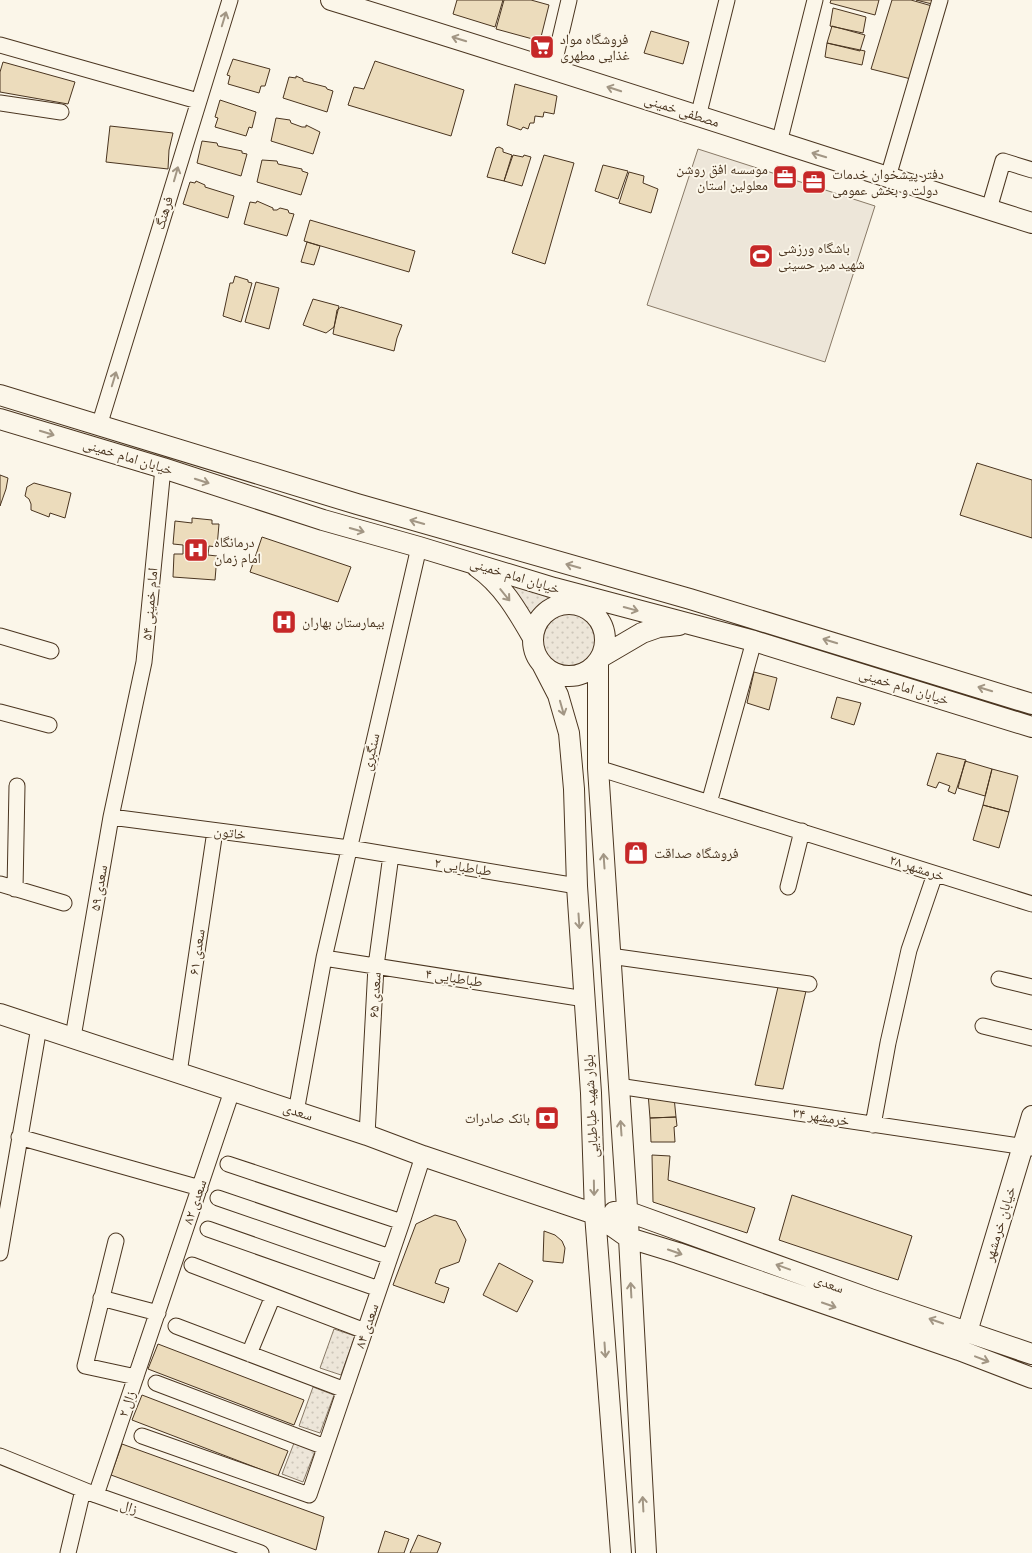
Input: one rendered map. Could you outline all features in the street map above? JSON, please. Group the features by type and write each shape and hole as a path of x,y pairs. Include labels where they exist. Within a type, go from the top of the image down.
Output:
{"main road":[{"name":"مصطفی خمینی","path":"331,0 553,68 698,117 1032,223"},
{"name":"خیابان امام خمینی","path":"0,395 489,543 690,598 1032,704"},
{"name":"خیابان امام خمینی","path":"0,419 163,468 323,520 554,588 584,604 688,624 754,641 1032,727"},
{"path":"489,543 528,565 554,588 584,604 594,614 601,624 605,635 605,646 600,660"},
{"path":"470,562 489,576 513,605 534,638"},
{"path":"629,581 584,604 555,608 542,618 536,627 534,638 537,656 542,664 552,672 564,676 577,676 589,671 600,660 642,633 659,627 688,624"},
{"name":"بلوار شهید طباطبایی","path":"600,660 598,768 646,1553"},
{"name":"بلوار شهید طباطبایی","path":"542,664 558,695 569,733 574,789 577,886 591,1093 595,1214 621,1553"},
{"name":"سعدی","path":"0,1014 367,1135 423,1156 595,1214"},
{"name":"خیابان خرمشهر","path":"967,1332 1028,1148 1032,1116"},
{"path":"595,1214 626,1211"},
{"name":"سعدی","path":"626,1211 860,1296 1032,1354"},
{"path":"595,1214 628,1238"},
{"name":"سعدی","path":"628,1238 655,1245 884,1324 1032,1378"}],"street":[{"name":"فرهنگ","path":"100,426 230,0"},
{"path":"553,68 569,0"},
{"path":"698,117 727,0"},
{"path":"779,143 814,0"},
{"path":"888,177 940,0"},
{"path":"0,45 198,101"},
{"path":"0,103 61,112"},
{"path":"989,209 1003,161 1032,170"},
{"name":"امام خمینی ۵۴","path":"128,740 144,662 163,468"},
{"name":"سنگبری","path":"296,1112 324,958 420,547"},
{"path":"0,636 51,651"},
{"path":"709,803 754,641"},
{"path":"0,712 49,725"},
{"name":"سعدی ۵۹","path":"73,1037 112,817 128,740"},
{"name":"خرمشهر ۲۸","path":"598,768 1032,904"},
{"path":"15,889 18,786"},
{"name":"خاتون","path":"112,817 349,848"},
{"name":"سعدی ۶۱","path":"179,1073 215,831"},
{"path":"788,887 802,831"},
{"name":"طباطبایی ۲","path":"349,848 577,886"},
{"name":"سعدی ۶۵","path":"367,1135 376,966 391,855"},
{"path":"873,1125 888,1043 909,950 935,874"},
{"path":"0,884 64,903"},
{"path":"610,956 809,984"},
{"name":"طباطبایی ۴","path":"324,958 585,999"},
{"path":"999,979 1032,987"},
{"path":"983,1026 1032,1038"},
{"path":"0,1253 2,1229 39,1027"},
{"name":"خرمشهر ۳۴","path":"618,1086 1028,1148"},
{"name":"سعدی ۸۲","path":"158,1313 232,1091"},
{"path":"19,1137 200,1188"},
{"name":"سعدی ۸۴","path":"142,1436 309,1495 380,1289 423,1156"},
{"path":"228,1164 402,1222"},
{"path":"218,1198 390,1257"},
{"path":"208,1229 380,1289"},
{"path":"116,1241 85,1366 136,1377"},
{"path":"192,1265 365,1330"},
{"path":"249,1354 273,1296"},
{"path":"101,1298 158,1313"},
{"name":"زال ۲","path":"68,1553 89,1493 136,1377 158,1313"},
{"path":"176,1326 345,1390"},
{"path":"156,1384 325,1447"},
{"name":"زال","path":"0,1456 89,1493 254,1552"}],"shaded area":[{"name":"باشگاه ورزشی شهید میر حسینی","path":"698,149 875,206 825,362 647,305"},
{"path":"507,575 526,583 552,598 535,610 528,620 509,591"},
{"path":"564,614 574,614 588,621 595,635 595,645 588,659 574,666 564,666 554,662 547,655 543,645 543,635 547,625 554,618"},
{"path":"334,1329 355,1336 341,1375 320,1368"},
{"path":"313,1387 334,1395 320,1433 299,1426"},
{"path":"294,1443 315,1451 303,1482 282,1474"}],"building":[{"path":"457,0 503,0 495,27 453,14"},
{"path":"504,0 531,0 549,5 540,41 496,29"},
{"path":"831,0 879,0 875,15 830,3"},
{"path":"892,0 911,0 932,6 911,79 871,69"},
{"path":"916,0 933,0 932,4"},
{"path":"833,8 866,17 863,33 830,26"},
{"path":"832,26 865,35 860,51 827,43"},
{"path":"651,31 689,42 683,64 644,53"},
{"path":"827,43 865,51 862,65 825,57"},
{"path":"233,59 270,69 265,86 261,86 259,93 228,84 230,76 227,75"},
{"path":"375,61 464,90 451,136 348,105 354,87 364,89"},
{"path":"3,62 75,82 68,104 0,92 0,72"},
{"path":"296,76 303,79 303,81 326,87 333,91 327,112 283,98 289,77 296,78"},
{"path":"515,84 557,96 554,114 544,112 543,117 535,116 534,123 530,123 528,129 523,127 521,130 507,125"},
{"path":"220,100 256,112 252,128 249,127 246,136 215,127 218,118 215,117"},
{"path":"276,118 290,120 291,123 302,127 306,127 306,125 320,132 313,154 271,141"},
{"path":"110,126 173,133 169,150 168,169 106,162"},
{"path":"202,141 217,143 218,146 242,151 242,153 247,154 241,176 197,163"},
{"path":"496,148 503,149 503,152 512,155 504,181 487,177"},
{"path":"513,155 531,157 522,186 504,181"},
{"path":"544,155 574,163 545,264 512,253"},
{"path":"262,160 277,161 278,164 302,169 302,171 308,173 301,195 257,182"},
{"path":"603,165 628,171 618,199 595,191"},
{"path":"629,172 644,176 643,183 658,189 651,213 619,203"},
{"path":"196,181 205,185 205,187 234,196 228,218 183,204 190,182 195,183"},
{"path":"257,201 273,208 273,210 280,208 294,214 287,236 244,224 250,202 256,203"},
{"path":"310,220 415,251 409,272 304,241"},
{"path":"307,242 320,246 314,265 301,262"},
{"path":"235,276 252,283 241,322 223,316 230,283 233,283"},
{"path":"256,282 279,288 269,329 245,322"},
{"path":"313,299 339,306 334,327 326,333 303,325"},
{"path":"341,307 402,325 394,351 333,334 337,310"},
{"path":"977,463 1032,480 1032,538 960,515"},
{"path":"0,475 8,478 0,506"},
{"path":"34,483 71,493 65,518 50,513 49,517 31,510 29,499 25,496 27,487"},
{"name":"درمانگاه امام زمان","path":"192,518 212,520 212,524 219,524 217,547 209,546 208,555 217,556 215,580 173,577 174,554 183,554 183,545 173,544 175,521 192,523"},
{"name":"بیمارستان بهاران","path":"262,537 351,567 338,602 250,572"},
{"path":"754,672 777,678 769,710 747,703"},
{"path":"837,697 861,703 854,725 831,718"},
{"path":"937,753 966,760 955,794 948,791 950,786 939,782 936,788 927,785"},
{"path":"965,761 992,769 985,796 958,788"},
{"path":"992,769 1018,776 1009,812 983,805"},
{"path":"983,805 1009,812 999,848 973,840"},
{"path":"778,987 806,991 783,1089 755,1085"},
{"path":"648,1093 674,1097 676,1117 650,1118"},
{"path":"676,1117 677,1126 674,1127 675,1142 651,1142 650,1118"},
{"path":"652,1155 670,1156 668,1180 755,1208 747,1233 653,1202"},
{"path":"792,1195 912,1236 898,1280 779,1240"},
{"path":"435,1215 456,1221 466,1240 459,1262 440,1269 435,1283 449,1288 444,1303 393,1285 416,1224"},
{"path":"544,1231 555,1235 562,1241 565,1248 563,1263 543,1261"},
{"path":"499,1263 533,1281 517,1312 483,1295"},
{"path":"158,1344 304,1400 294,1425 148,1369"},
{"path":"142,1395 288,1451 278,1476 132,1420"},
{"path":"122,1444 324,1517 316,1550 111,1475"},
{"path":"385,1531 409,1539 404,1553 378,1553"},
{"path":"418,1535 441,1543 437,1553 410,1553"}],"place":[{"name":"فروشگاه مواد غذایی مطهری","path":"542,47"},
{"name":"موسسه افق روشن معلولین استان","path":"785,177"},
{"name":"دفتر پیشخوان خدمات دولت و بخش عمومی","path":"814,182"},
{"name":"باشگاه ورزشی شهید میر حسینی","path":"761,256"},
{"name":"درمانگاه امام زمان","path":"196,550"},
{"name":"بیمارستان بهاران","path":"284,622"},
{"name":"فروشگاه صداقت","path":"636,853"},
{"name":"بانک صادرات","path":"547,1118"}]}
